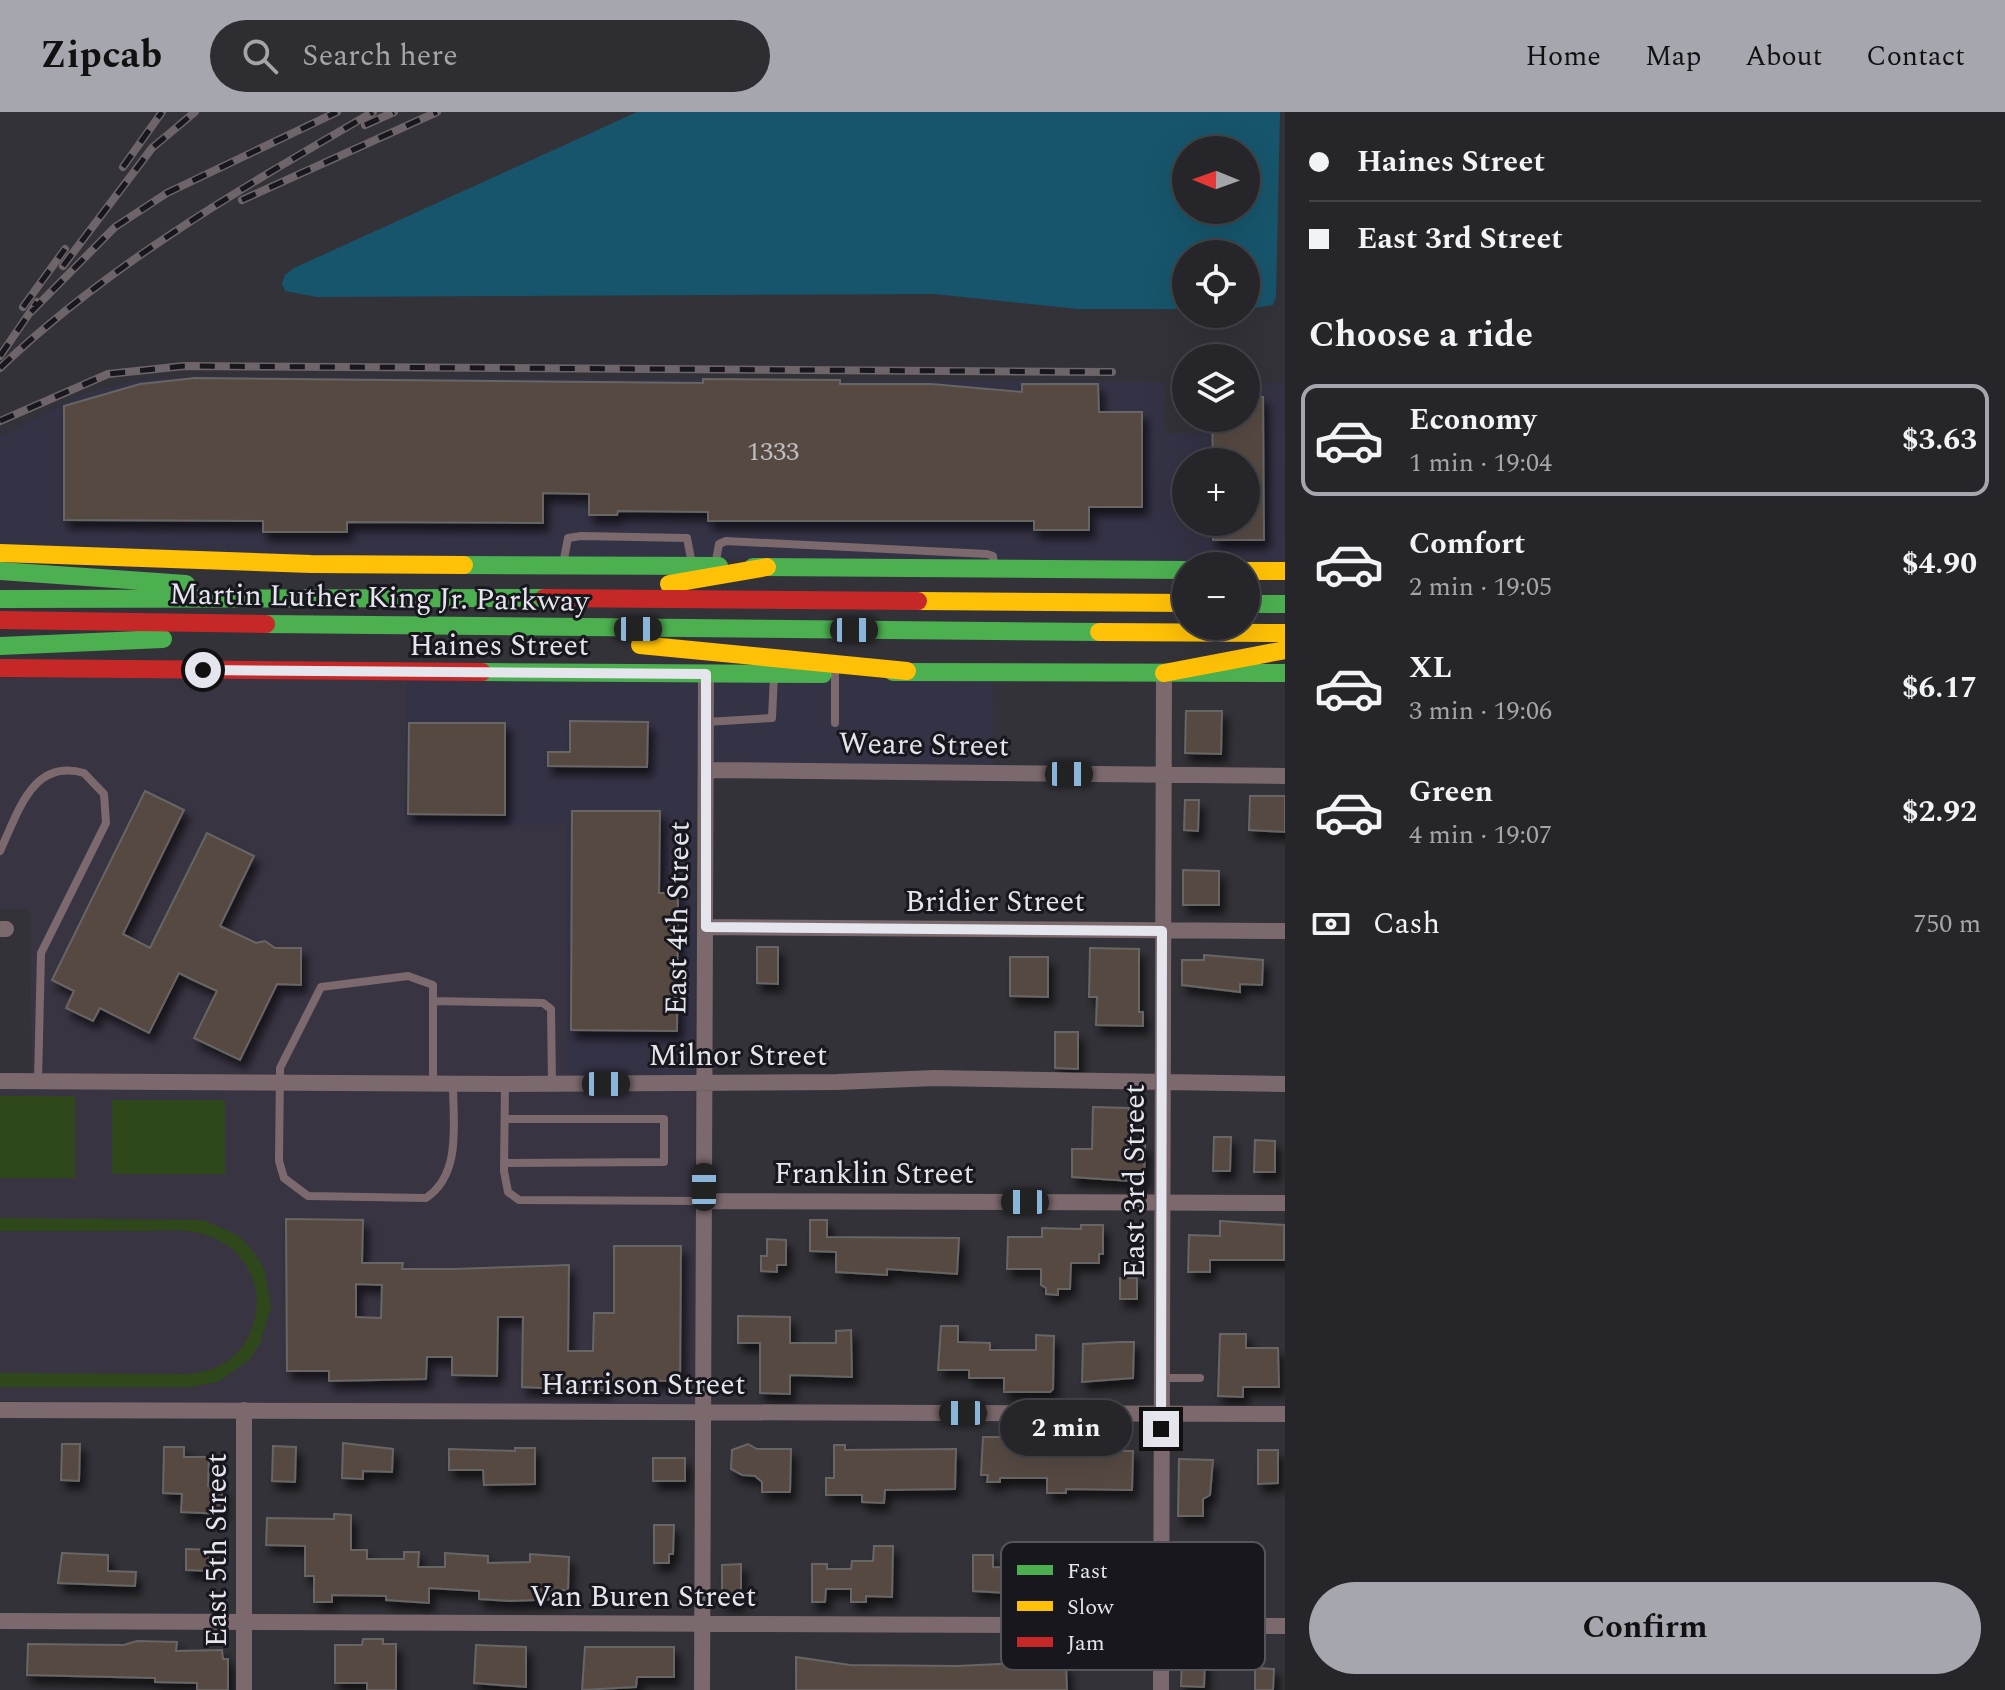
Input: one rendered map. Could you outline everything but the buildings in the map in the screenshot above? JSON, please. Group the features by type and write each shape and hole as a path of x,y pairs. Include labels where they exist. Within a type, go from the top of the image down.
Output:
{"main road":[{"path":"0,553 221,562 1172,570"},
{"path":"535,598 708,580 767,567"},
{"path":"0,571 204,585 265,598"},
{"path":"1260,571 1285,571"},
{"name":"Martin Luther King Jr. Parkway","path":"0,599 535,598 1172,603"},
{"path":"1260,604 1285,604"},
{"name":"Martin Luther King Jr. Parkway","path":"0,620 484,628 1285,633"},
{"path":"0,646 403,627"},
{"path":"484,628 907,671"},
{"path":"1164,673 1285,650"},
{"name":"Haines Street","path":"0,668 706,674 907,671 1285,673"}],"street":[{"name":"East 3rd Street","path":"1162,1542 1164,673"},
{"name":"East 4th Street","path":"702,1690 706,674"},
{"name":"Weare Street","path":"707,770 1285,776"},
{"name":"Bridier Street","path":"706,927 1285,931"},
{"name":"Milnor Street","path":"0,1081 552,1084 935,1078 1285,1084"},
{"name":"Franklin Street","path":"704,1201 1285,1203"},
{"name":"Harrison Street","path":"0,1410 1285,1414"},
{"name":"East 5th Street","path":"244,1410 244,1690"},
{"name":"Van Buren Street","path":"0,1621 1001,1625"},
{"name":"East 3rd Street","path":"1161,1670 1161,1690"}],"lane":[{"path":"563,565 568,538 581,536 687,538 692,566"},
{"path":"715,566 715,553 719,544 726,541 987,554 993,556 994,569"},
{"path":"706,722 772,718 774,674"},
{"path":"835,674 835,723"},
{"path":"0,851 28,793 43,776 70,769 84,773 104,794 106,823 41,953 38,1081"},
{"path":"433,1084 433,985 408,976 321,987 280,1068 279,1161 284,1178 308,1196 413,1201 438,1190 452,1161 453,1084"},
{"path":"433,1001 543,1003 551,1009 552,1084"},
{"path":"505,1084 504,1163 508,1192 519,1200 704,1201"},
{"path":"504,1163 664,1162 664,1119 505,1119"},
{"path":"1162,1378 1200,1378"}],"shaded area":[{"path":"192,376 1165,382 1165,433 1207,433 1260,432 1260,383 1285,383 1285,564 1260,564 1260,552 1172,552 1172,563 238,555 0,546 0,436 86,393 131,381"},
{"path":"407,677 993,679 994,765 696,764 695,1091 567,1091 405,825"},
{"path":"407,677 405,825 567,825 567,1091 695,1091 695,1405 0,1401 0,1089 32,1089 30,909 0,909 0,678"}],"green space":[{"path":"0,1096 75,1096 75,1178 0,1178"},
{"path":"112,1100 225,1100 225,1174 112,1174"},
{"path":"0,1218 203,1220 239,1236 264,1268 271,1308 260,1343 250,1359 218,1382 191,1387 0,1387 0,1373 190,1374 219,1366 235,1355 246,1340 256,1315 257,1299 250,1271 242,1259 231,1248 203,1234 170,1230 0,1231"}],"water":[{"path":"637,112 1280,112 1276,297 1273,305 1260,307 1260,240 1172,240 1172,309 1078,309 934,294 317,297 285,291 282,283 285,275 294,268"}],"railway":[{"path":"123,167 162,112"},
{"path":"63,266 152,148 195,112"},
{"path":"31,312 115,227 167,193 337,112"},
{"path":"0,368 86,294 132,261 226,199 373,112"},
{"path":"365,125 394,112"},
{"path":"242,200 437,112"},
{"path":"23,307 65,249"},
{"path":"0,356 37,302"},
{"path":"0,421 108,374 184,366 1112,372"}],"traffic: fast":[{"path":"464,565 719,566"},
{"path":"753,567 1172,570"},
{"path":"0,571 186,584"},
{"path":"0,599 544,598"},
{"path":"1260,604 1285,604"},
{"path":"266,624 1099,632"},
{"path":"0,646 163,639"},
{"path":"482,672 823,674"},
{"path":"893,672 1285,673"}],"traffic: slow":[{"path":"0,553 311,564 464,565"},
{"path":"669,584 767,567"},
{"path":"1260,571 1285,571"},
{"path":"918,601 1172,603"},
{"path":"1099,632 1285,633"},
{"path":"640,645 907,671"},
{"path":"1164,673 1285,650"}],"traffic: jam":[{"path":"544,598 918,601"},
{"path":"0,620 266,624"},
{"path":"0,668 482,672"}],"route":[{"path":"203,670 706,674 706,927 1162,931 1161,1429"}]}
